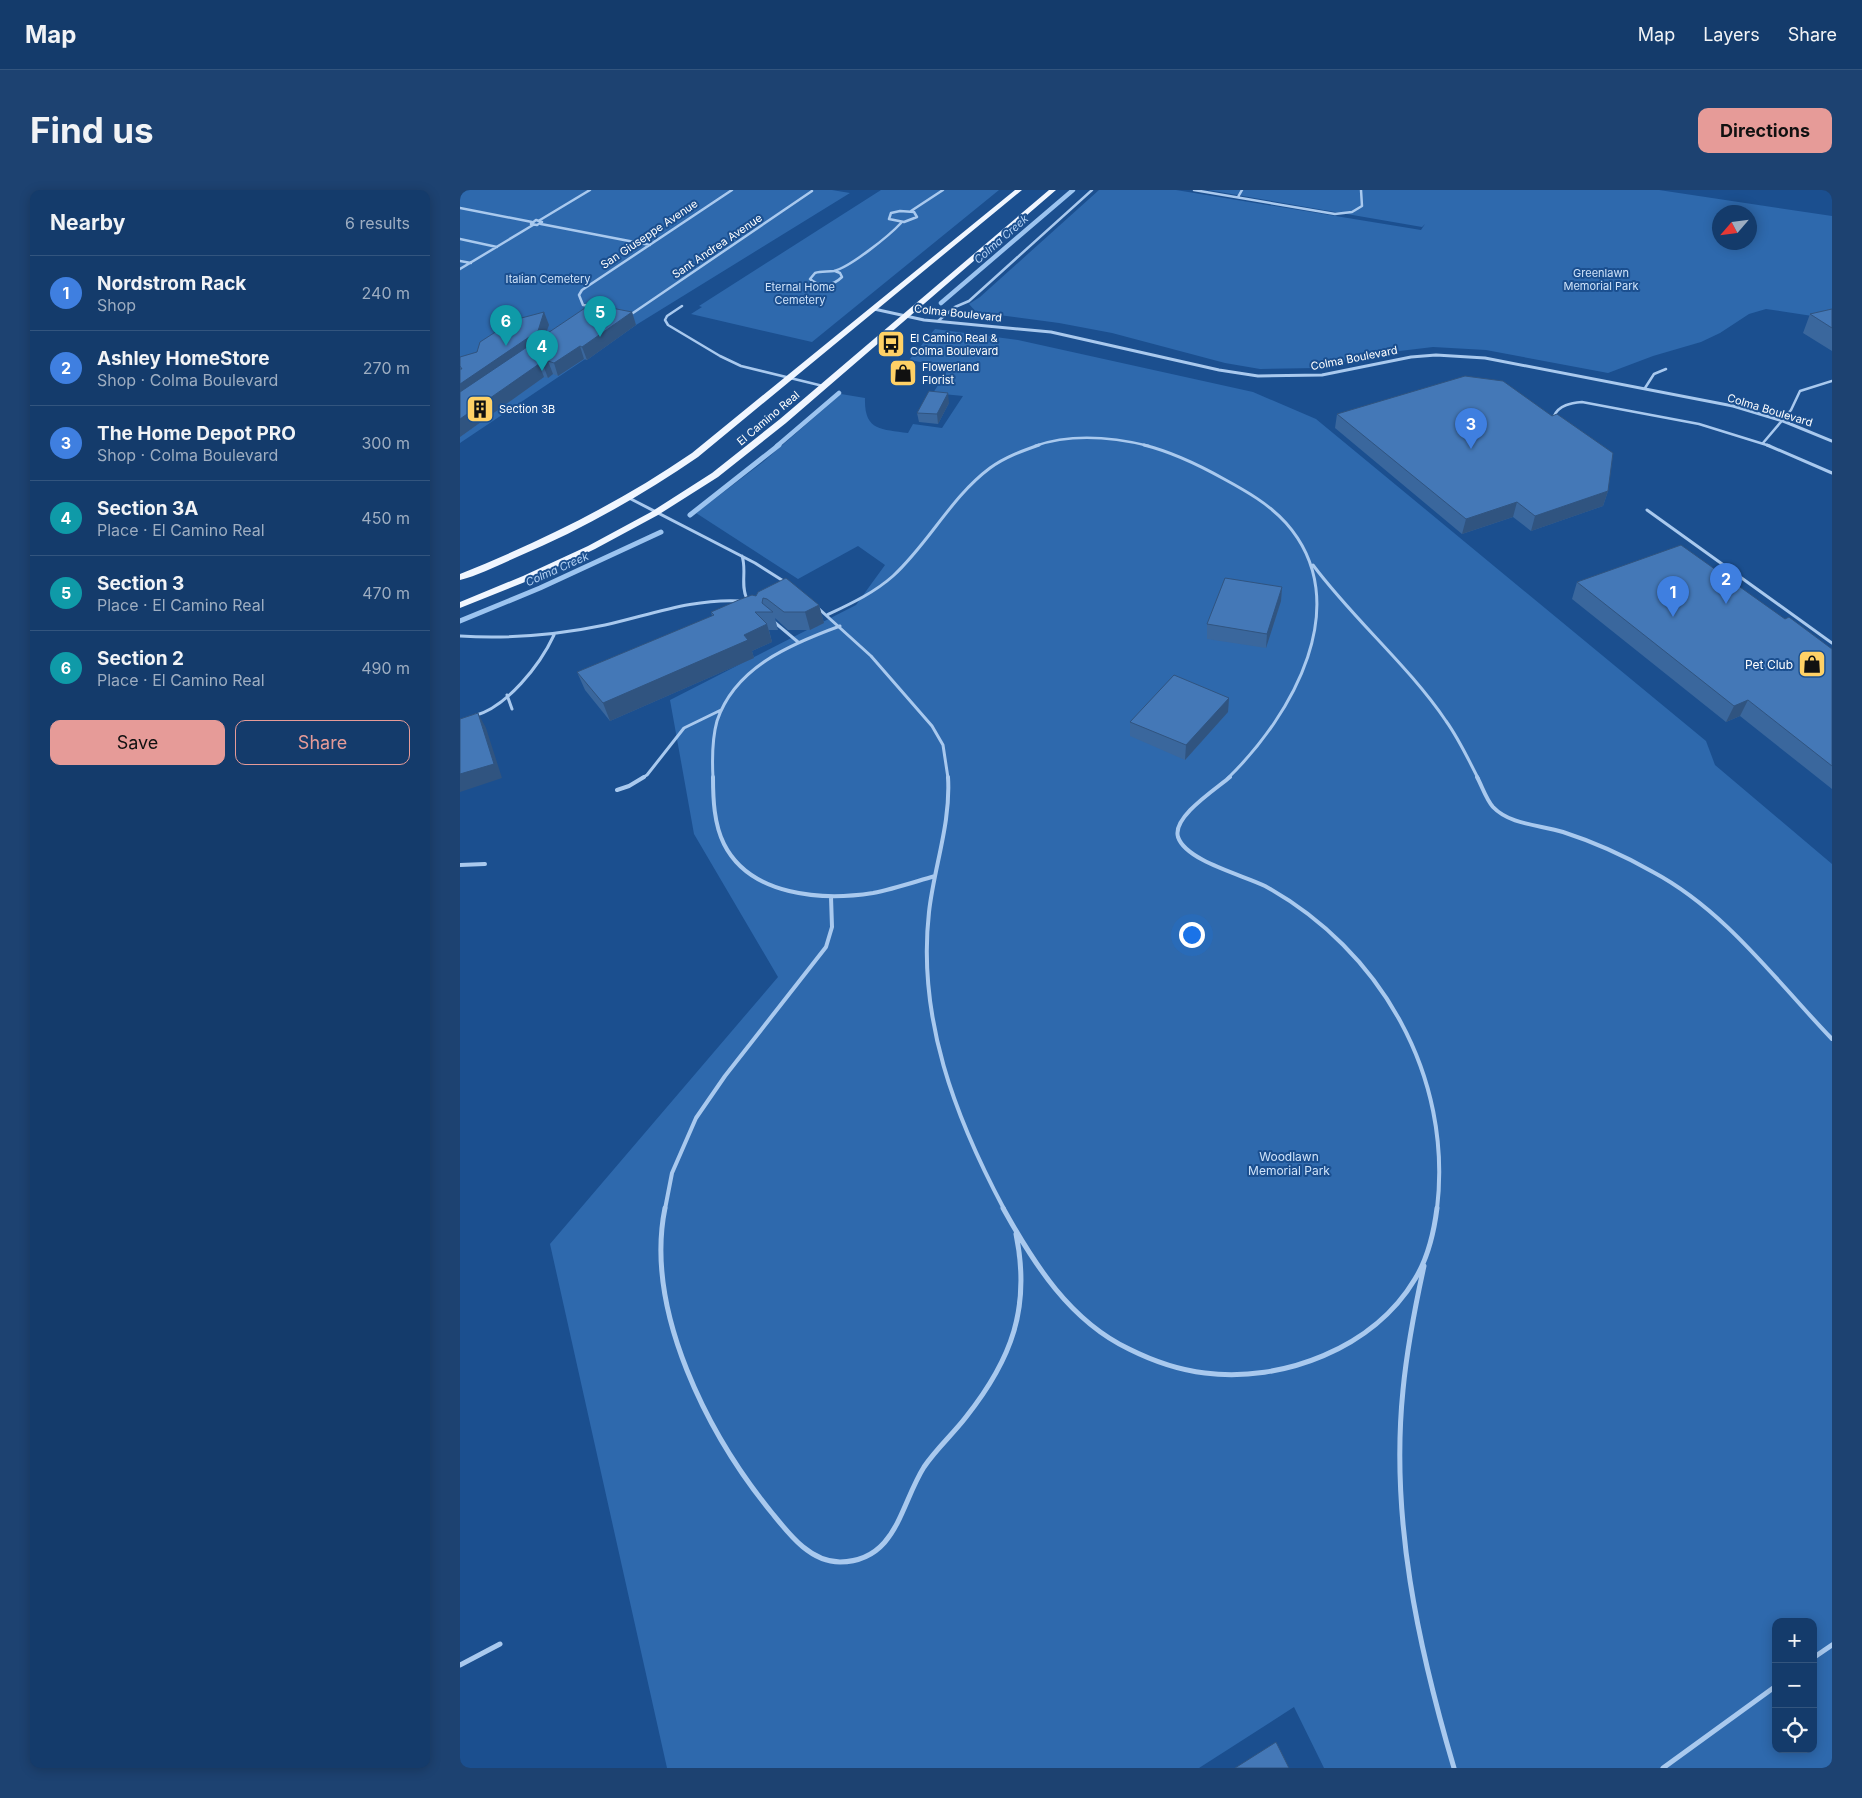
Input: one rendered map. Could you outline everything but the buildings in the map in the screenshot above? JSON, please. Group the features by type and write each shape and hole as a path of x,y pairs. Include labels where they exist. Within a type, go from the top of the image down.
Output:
{"main road":[{"name":"El Camino Real","path":"460,577 560,534 629,498 699,452 1018,190"},
{"name":"El Camino Real","path":"460,605 550,568 622,532 657,512 737,458 1053,190"}],"street":[{"name":"Colma Boulevard","path":"874,309 938,321 1050,332 1102,342 1219,370 1258,376 1322,375 1411,356 1460,355 1510,362 1733,406 1782,421 1832,441"}],"lane":[{"path":"541,222 590,190"},
{"name":"San Giuseppe Avenue","path":"591,306 583,305 579,295 582,290 732,190"},
{"name":"Sant Andrea Avenue","path":"624,314 632,315 812,191 804,190"},
{"path":"901,223 891,220 889,215 900,211 911,211 943,190"},
{"path":"938,321 955,307 969,301 1092,190"},
{"path":"1194,190 1335,214 1352,212 1362,206 1360,190"},
{"path":"1238,198 1242,190"},
{"path":"460,208 532,223 541,222 650,245"},
{"path":"835,271 840,273 842,277 833,283 820,284 810,279 817,272 835,271 894,231 901,223 916,218 917,215 911,211"},
{"path":"460,269 532,223"},
{"path":"460,239 497,247"},
{"path":"460,261 471,263"},
{"path":"682,306 665,318 666,322 731,362 753,370 823,386"},
{"path":"1645,388 1654,374 1666,369"},
{"path":"1763,443 1791,410 1800,391 1832,381"},
{"path":"1554,416 1557,410 1571,403 1582,402 1699,424 1763,443 1832,473"},
{"path":"828,615 878,588 893,576 917,549 951,504 977,477 1019,451 1044,443 1070,438 1105,437 1134,442 1168,452 1242,489 1276,514 1294,534 1308,557 1350,611 1439,711 1463,748 1492,806 1498,812 1517,821 1561,832 1610,850 1643,866 1682,889 1706,907 1748,946 1790,996 1832,1039"},
{"path":"629,498 742,556 788,584"},
{"path":"1647,510 1832,643"},
{"path":"460,636 502,639 554,635 709,601 734,600 752,604 747,600 743,590 746,570 742,556"},
{"path":"1308,557 1317,587 1318,611 1310,653 1298,683 1280,716 1241,766 1179,823 1176,830 1177,837 1187,850 1265,886 1319,922 1356,958 1388,998 1414,1045 1423,1070 1431,1097 1436,1126 1438,1187 1435,1222 1415,1300 1404,1372 1401,1412 1402,1501 1411,1592 1420,1643 1431,1691 1454,1768"},
{"path":"815,605 859,642 935,730 943,744 947,758 947,801 929,915 927,978 930,1013 948,1085 976,1156 1033,1259 1062,1297 1098,1330 1140,1354 1162,1363 1189,1370 1224,1375 1266,1373 1296,1367 1323,1358 1349,1344 1372,1328 1408,1290 1428,1252"},
{"path":"770,619 798,642"},
{"path":"840,626 798,642 748,674 729,696 721,710 714,735 713,781 716,817 724,845 742,866 765,882 796,893 830,897 865,894 883,891 935,876"},
{"path":"467,718 489,710 507,696 545,652 554,635"},
{"path":"507,696 512,708"},
{"path":"617,790 647,775 684,728 721,710"},
{"path":"460,865 485,864"},
{"path":"830,897 834,925 831,940 715,1089 690,1128 680,1148 667,1187 660,1230 661,1277 666,1302 682,1355 704,1408 747,1480 784,1526 813,1555 823,1560 846,1562 870,1554 890,1538 902,1518 923,1470 970,1412 991,1382 1012,1339 1024,1294 1022,1266 1014,1227"},
{"path":"460,1665 500,1644"},
{"path":"1817,1655 1832,1645"},
{"path":"1663,1768 1772,1689"}],"green space":[{"name":"Italian Cemetery","path":"460,190 832,190 850,193 636,325 460,443"},
{"name":"Eternal Home Cemetery","path":"881,190 999,190 812,342 691,314 702,307 699,306"},
{"name":"Greenlawn Memorial Park","path":"1099,190 1176,190 1421,230 1425,224 1422,227 1208,190 1659,190 1832,216 1832,319 1766,309 1749,314 1720,333 1701,342 1653,356 1608,373 1486,350 1433,347 1383,353 1317,368 1260,369 1225,363 1112,333 1059,323 976,312 969,304 980,297"},
{"name":"Woodlawn Memorial Park","path":"935,329 1018,340 1253,392 1316,419 1706,741 1715,765 1832,864 1832,1768 1324,1768 1294,1707 1199,1768 667,1768 550,1244 778,977 694,834 670,700 856,605 885,565 858,546 798,579 696,513 763,462 841,394 865,398 865,409 871,423 882,429 908,433 913,424 942,428 963,396 933,393 950,367 909,360"}],"waterway":[{"name":"Colma Creek","path":"941,303 1073,190"},
{"name":"Colma Creek","path":"777,446 839,393"},
{"name":"Colma Creek","path":"690,515 779,445"},
{"name":"Colma Creek","path":"460,621 540,588 661,532"}],"place":[{"name":"Section 3","path":"600,337"},
{"name":"El Camino Real & Colma Boulevard","path":"891,344"},
{"name":"Section 2","path":"506,346"},
{"name":"Section 3A","path":"542,371"},
{"name":"Flowerland Florist","path":"903,373"},
{"name":"Section 3B","path":"480,409"},
{"name":"The Home Depot PRO","path":"1471,449"},
{"name":"Ashley HomeStore","path":"1726,604"},
{"name":"Nordstrom Rack","path":"1673,617"},
{"name":"Pet Club","path":"1812,664"}]}
